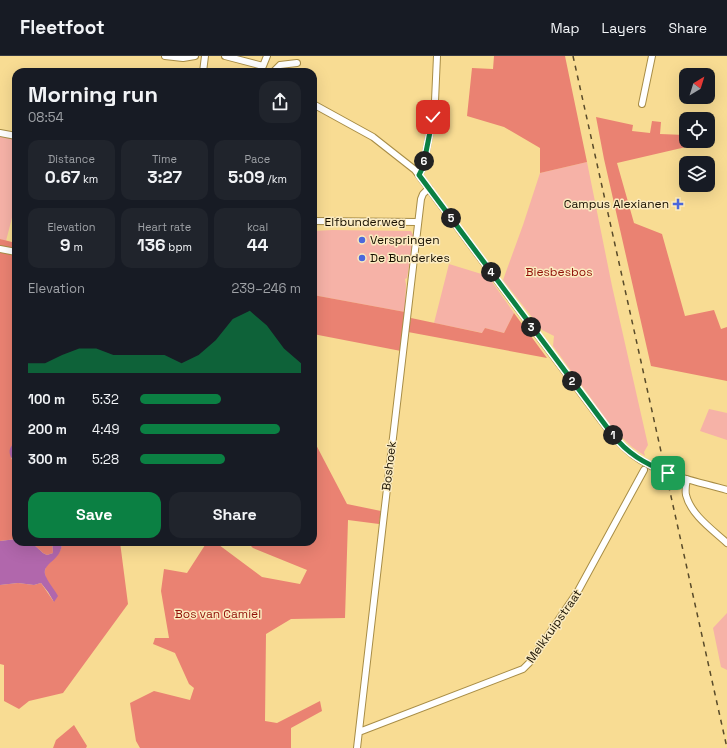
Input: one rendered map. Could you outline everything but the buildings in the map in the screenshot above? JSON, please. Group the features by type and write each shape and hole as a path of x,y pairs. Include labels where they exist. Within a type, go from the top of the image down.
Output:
{"street":[{"path":"165,56 183,58 195,56"},
{"path":"204,68 205,56"},
{"path":"225,56 263,66 267,56"},
{"path":"419,175 423,167 433,117 437,56"},
{"path":"642,104 652,56"},
{"path":"277,68 280,65 297,63"},
{"path":"317,106 373,137 396,154 419,175 625,449 644,462 668,473 727,490"},
{"path":"0,133 12,135"},
{"name":"Boshoek","path":"357,748 421,196 429,188"},
{"name":"Elfbunderweg","path":"317,221 418,222"},
{"path":"0,249 12,251"},
{"name":"Melkkuipstraat","path":"359,732 523,669 530,662 578,591 644,470"},
{"path":"687,479 686,493 691,506 697,515 727,544"}],"green space":[{"path":"494,56 565,56 587,162 540,173 540,148 504,127 467,116 472,68 493,69"},
{"path":"596,117 633,125 632,131 650,133 652,121 661,122 660,134 679,135 679,148 682,148 617,163 634,223 662,234 685,316 714,310 721,329 727,327 727,381 651,366 604,159"},
{"path":"0,133 12,137 12,218 6,241 0,239"},
{"name":"Biesbesbos","path":"587,162 612,286 648,445 644,452 645,456 632,447 614,430 553,346 554,336 542,330 503,280 540,173"},
{"name":"De Bunderkes","path":"317,231 411,231 414,237 407,278 405,279 405,312 317,296"},
{"path":"0,239 12,242 12,540 0,541"},
{"path":"449,264 488,276 514,313 504,333 485,328 483,333 434,323"},
{"path":"317,296 405,312 401,351 317,335"},
{"path":"514,313 547,358 408,332 411,318 482,333 485,328 504,333"},
{"path":"709,409 727,413 727,440 700,431"},
{"name":"Bos van Camiel","path":"317,447 347,504 381,511 379,524 348,520 345,618 291,619 266,634 265,721 277,723 320,701 322,711 291,728 291,748 140,748 136,741 130,703 154,691 190,700 194,688 189,684 175,653 153,644 155,638 169,638 161,591 164,569 187,573 204,546 220,546 262,577 300,584 307,570 251,546 317,546"},
{"path":"35,546 52,546 53,553 47,555"},
{"path":"61,546 121,546 128,604 63,693 29,701 19,709 4,701 4,665 0,664 0,585 18,583 34,585 41,583 54,602 45,571 48,564"},
{"path":"727,613 727,670 721,667 713,628"},
{"path":"74,725 87,746 86,748 53,748 56,740"}],"shaded area":[{"path":"12,446 12,458 10,455"},
{"path":"12,540 12,546 35,546 47,555 53,553 52,546 61,546 59,553 45,570 47,579 58,596 54,602 41,583 34,585 18,583 0,585 0,541"}],"railway":[{"path":"573,56 727,748"}],"place":[{"name":"Campus Alexianen","path":"678,204"},
{"name":"Verspringen","path":"362,240"},
{"name":"De Bunderkes","path":"362,258"}],"route":[{"path":"433,117 423,167 419,175 612,434 625,449 634,456 647,464 668,473"}]}
